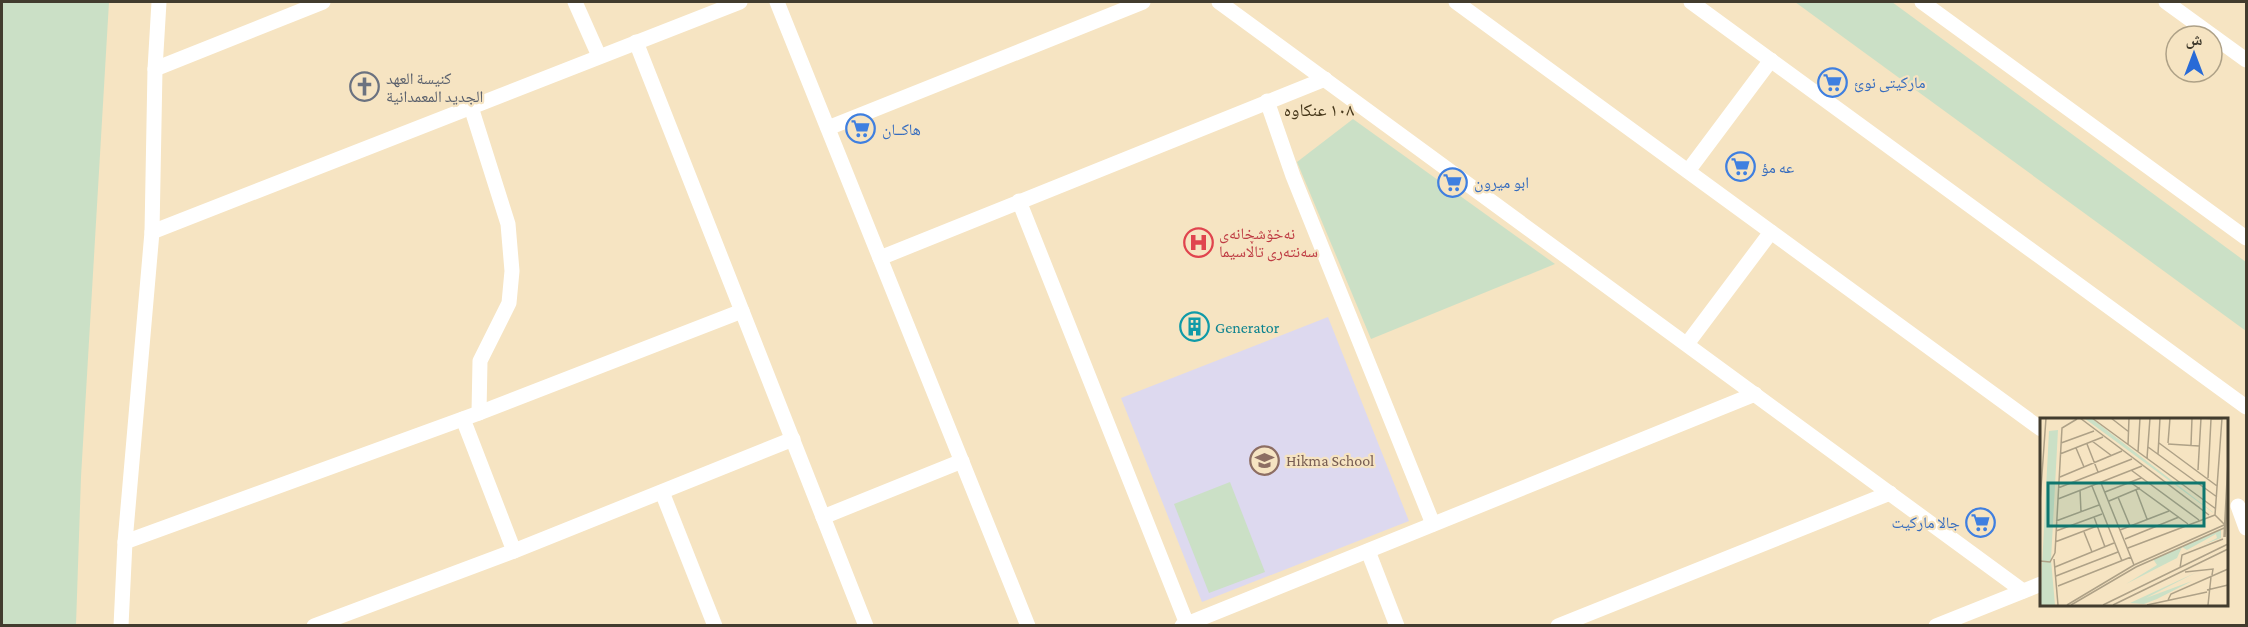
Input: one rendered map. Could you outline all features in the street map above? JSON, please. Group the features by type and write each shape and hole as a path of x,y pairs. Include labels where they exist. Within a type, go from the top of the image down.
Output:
{"street":[{"path":"122,626 125,542 152,232 155,69 159,2"},
{"path":"155,69 323,2"},
{"path":"575,2 599,56"},
{"path":"152,232 740,2"},
{"path":"777,2 1028,626"},
{"path":"828,128 1143,2"},
{"path":"1219,2 2023,591"},
{"path":"1456,2 2040,428"},
{"path":"1691,2 2247,407"},
{"path":"1922,2 2247,238"},
{"path":"2166,2 2247,60"},
{"path":"636,42 866,626"},
{"path":"1688,171 1771,60"},
{"path":"880,258 1325,79"},
{"path":"1267,101 1293,176 1433,524"},
{"path":"471,107 508,224 512,271 509,303 480,361 479,413"},
{"path":"1019,201 1184,625 1755,394"},
{"path":"1687,344 1771,232"},
{"path":"125,542 463,419 742,311"},
{"path":"463,419 514,551"},
{"path":"315,626 514,551 792,440"},
{"path":"823,517 962,461"},
{"path":"662,492 714,625"},
{"path":"1558,626 1890,493"},
{"path":"2237,506 2247,528"},
{"path":"1368,550 1397,626"},
{"path":"1936,626 2040,584"}],"shaded area":[{"name":"Hikma School","path":"1328,317 1409,521 1202,602 1121,398"}],"green space":[{"path":"2,2 109,2 81,477 76,625 2,625"},
{"path":"1795,2 1892,2 2246,262 2246,331"},
{"path":"1353,119 1555,264 1371,339 1297,162"},
{"path":"1230,482 1265,572 1209,593 1174,504"}],"place":[{"name":"مارکیتی نوئ","path":"1833,82"},
{"name":"كنيسة العهد الجديد المعمدانية","path":"365,87"},
{"name":"هاكــان","path":"861,129"},
{"name":"عه مؤ","path":"1740,167"},
{"name":"ابو ميرون","path":"1453,182"},
{"name":"نەخۆشخانەی سەنتەری تاڵاسیما","path":"1198,242"},
{"name":"Generator","path":"1194,327"},
{"name":"Hikma School","path":"1265,460"},
{"name":"جالا ماركيت","path":"1981,522"}],"district":[{"name":"١٠٨ عنکاوە","path":"1319,110"}]}
